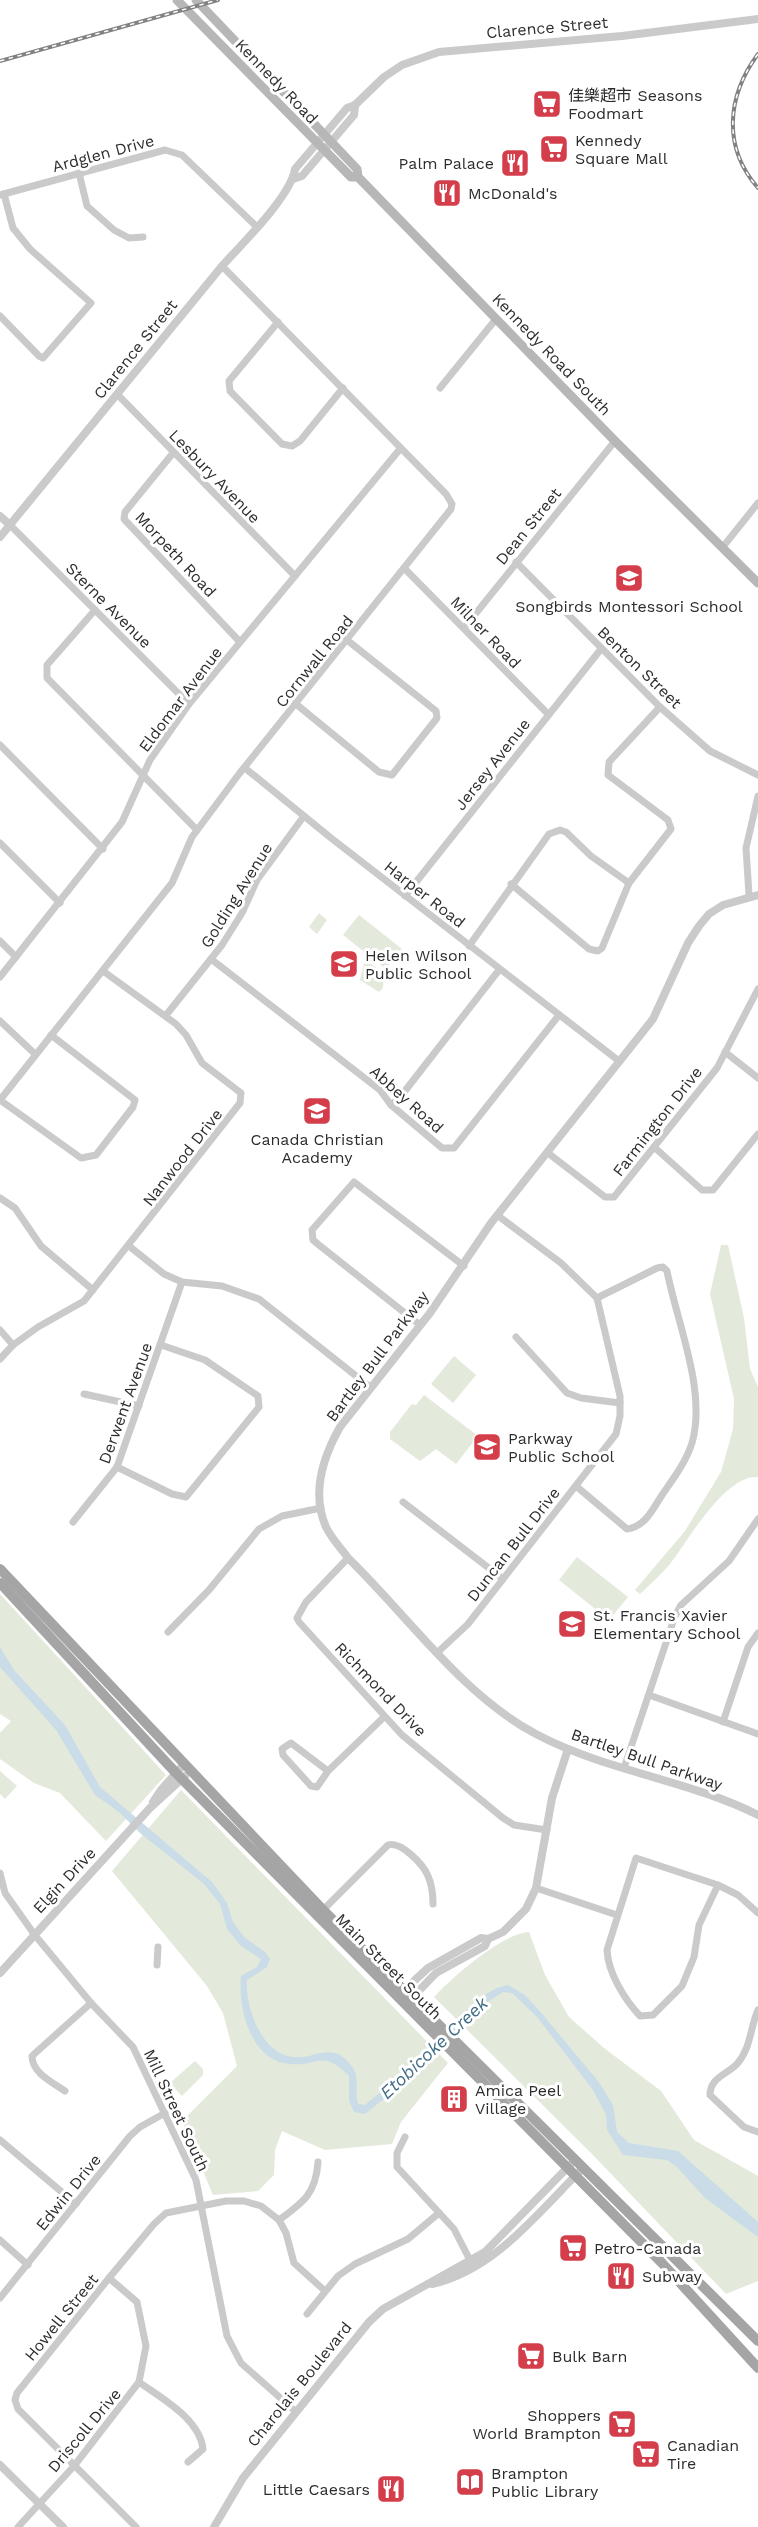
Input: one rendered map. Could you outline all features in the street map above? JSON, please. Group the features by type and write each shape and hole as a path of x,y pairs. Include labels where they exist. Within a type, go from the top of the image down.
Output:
{"main road":[{"name":"Kennedy Road","path":"177,0 351,177 358,177"},
{"name":"Kennedy Road","path":"196,0 328,138"},
{"name":"Kennedy Road South","path":"328,138 357,169 358,177 615,441 758,583"},
{"name":"Main Street South","path":"0,1569 188,1766 320,1912"},
{"name":"Main Street South","path":"0,1583 179,1776 458,2050 571,2172 662,2263 758,2368"},
{"name":"Main Street South","path":"458,2050 580,2163 758,2341"}],"street":[{"name":"Clarence Street","path":"0,537 222,266 257,227 293,179 295,169 321,147 348,108 355,105 384,77 406,63 439,52 622,36 758,19"},
{"name":"Ardglen Drive","path":"2,195 172,150 182,155 257,227"},
{"path":"79,173 87,206 114,230 129,238 143,237"},
{"path":"0,316 39,357 43,357 91,303 30,249 13,228 2,195"},
{"name":"Cornwall Road","path":"0,1100 172,883 197,830 405,569 452,504 446,494 222,266"},
{"path":"440,388 496,319"},
{"path":"278,322 229,381 230,391 282,444 292,446 300,441 343,388"},
{"name":"Lesbury Avenue","path":"117,394 295,576"},
{"name":"Dean Street","path":"464,628 615,441"},
{"name":"Eldomar Avenue","path":"0,976 103,849 128,811 142,776 165,736 189,704 400,448"},
{"name":"Morpeth Road","path":"173,453 125,512 124,519 240,642"},
{"path":"722,548 758,503"},
{"path":"0,516 10,525"},
{"name":"Sterne Avenue","path":"10,525 189,704"},
{"name":"Benton Street","path":"516,562 660,707 710,752 758,775"},
{"name":"Milner Road","path":"405,569 548,714"},
{"path":"94,610 47,665 46,673 142,776 197,830"},
{"path":"296,704 379,772 386,775 392,775 416,747 437,718 436,711 347,640"},
{"name":"Jersey Avenue","path":"405,897 601,649"},
{"path":"512,885 590,949 598,951 602,948 629,883 671,829 670,822 608,775 609,762 660,707"},
{"path":"0,745 103,849"},
{"name":"Harper Road","path":"245,768 405,897 619,1061"},
{"path":"754,895 746,848 758,796"},
{"name":"Golding Avenue","path":"166,1014 211,959 242,913 256,880 304,816"},
{"path":"469,946 549,834 560,830 566,832 591,856 629,883"},
{"path":"0,843 60,903"},
{"name":"Bartley Bull Parkway","path":"754,895 723,905 709,914 699,926 688,943 653,1019 497,1215 464,1266 370,1387 329,1446 320,1473 321,1508 326,1527 348,1558 490,1704 536,1734 568,1749 758,1815"},
{"path":"0,941 16,957"},
{"name":"Abbey Road","path":"211,959 380,1090 391,1105 442,1148 454,1148 558,1015"},
{"path":"391,1105 401,1096 499,970"},
{"name":"Nanwood Drive","path":"0,1359 13,1345 38,1326 84,1301 235,1113 242,1097 237,1089 202,1063 186,1035 166,1014 103,971"},
{"name":"Farmington Drive","path":"548,1153 609,1199 618,1192 717,1068 758,989"},
{"path":"0,1020 35,1054"},
{"path":"0,1100 81,1158 86,1159 96,1155 136,1103 134,1097 51,1035"},
{"path":"725,1052 758,1078"},
{"path":"654,1147 702,1190 713,1190 758,1134"},
{"path":"420,1325 313,1240 312,1230 354,1182 464,1266"},
{"path":"0,1197 15,1208 41,1246 93,1290"},
{"path":"497,1215 561,1263 597,1298 657,1268 663,1267 667,1271 694,1384 696,1423 692,1443 683,1463 651,1513 634,1528 627,1529 576,1486"},
{"path":"129,1246 164,1274 182,1282 222,1286 259,1299 370,1387"},
{"name":"Derwent Avenue","path":"74,1522 117,1467 182,1282"},
{"name":"Duncan Bull Drive","path":"438,1652 468,1624 616,1434 620,1425 620,1402 613,1360 597,1298"},
{"path":"0,1330 13,1345"},
{"path":"516,1337 558,1386 567,1393 581,1398 620,1402"},
{"path":"117,1467 172,1494 186,1497 260,1407 258,1396 205,1360 161,1345"},
{"path":"84,1394 139,1406"},
{"path":"404,1502 503,1580"},
{"path":"168,1632 209,1590 259,1529 270,1521 321,1508"},
{"path":"624,1768 675,1616 681,1605 729,1561 758,1519"},
{"name":"Richmond Drive","path":"348,1558 306,1602 297,1618 384,1717 503,1818 514,1825 547,1830"},
{"path":"723,1722 748,1647 758,1633"},
{"path":"649,1695 758,1734"},
{"path":"328,1771 298,1746 291,1743 282,1749 283,1755 311,1786 317,1787 328,1771 384,1717"},
{"path":"405,1997 436,1973 485,1946 488,1940 515,1922 526,1909 536,1888 552,1798 568,1749"},
{"name":"Elgin Drive","path":"0,1972 150,1808 161,1790 188,1766"},
{"path":"320,1912 388,1845 393,1844 400,1846 427,1872 433,1891 433,1904"},
{"path":"718,1885 699,1925 694,1957 682,1986 653,2014 640,2016 608,1962 607,1950 636,1858 718,1885 738,1895 758,1913"},
{"name":"Mill Street South","path":"0,1873 5,1893 34,1934 91,2003 132,2047 196,2180 227,2336 241,2362 296,2411"},
{"path":"536,1888 617,1915"},
{"path":"157,1965 158,1947"},
{"path":"65,2091 36,2070 32,2063 32,2056 91,2003"},
{"path":"758,2010 745,2052 737,2064 714,2082 710,2087 710,2095 744,2127 758,2132"},
{"name":"Edwin Drive","path":"0,2298 130,2136 140,2127 165,2113"},
{"path":"405,2137 397,2153 397,2167 454,2229 471,2263"},
{"path":"0,2140 76,2204"},
{"path":"318,2162 316,2184 302,2203 279,2220 286,2233 294,2263 324,2290"},
{"name":"Charolais Boulevard","path":"214,2527 243,2478 369,2322 383,2309 431,2284 440,2276 471,2263 499,2241 580,2163"},
{"name":"Howell Street","path":"74,2466 18,2409 15,2400 17,2393 154,2224 166,2213 244,2201 261,2206 279,2220"},
{"path":"307,2314 324,2290 355,2264 408,2239 439,2213"},
{"path":"0,2240 28,2265"},
{"name":"Driscoll Drive","path":"18,2527 74,2466 139,2382 146,2346 137,2302 109,2278"},
{"path":"139,2382 182,2414 197,2433 202,2449 188,2462"},
{"path":"0,2465 63,2527"},
{"path":"74,2466 136,2527"}],"shaded area":[{"path":"319,913 327,920 317,934 309,927"},
{"path":"359,915 402,949 386,969 343,935"},
{"path":"365,960 384,973 383,988 379,992 360,980"},
{"path":"721,1245 728,1245 744,1318 750,1369 758,1387 758,1477 745,1479 720,1497 670,1564 640,1594 635,1590 685,1531 721,1472 733,1429 734,1399 710,1294"},
{"path":"454,1356 476,1375 453,1403 431,1384"},
{"path":"424,1395 478,1436 456,1464 436,1449 420,1461 390,1439 390,1432 412,1404 416,1405"},
{"path":"577,1557 628,1597 609,1620 559,1580"},
{"path":"0,1594 166,1775 106,1841 60,1793 34,1783 0,1759 0,1733 11,1721 0,1714"},
{"path":"0,1771 17,1786 5,1799 0,1794"},
{"path":"181,1790 448,2063 401,2122 392,2144 325,2150 282,2131 275,2150 274,2175 258,2191 213,2195 182,2121 237,2066 223,2013 207,1986 112,1871"},
{"path":"529,1932 545,1975 569,2017 604,2048 661,2091 694,2140 758,2176 758,2281 726,2294 593,2155 434,1997 478,1957 518,1934"},
{"path":"195,2061 203,2069 203,2075 182,2096 170,2083"}],"water":[{"name":"Etobicoke Creek","path":"0,1647 14,1670 65,1725 100,1787 212,1882 227,1903 233,1922 244,1937 265,1952 270,1959 267,1967 247,1980 247,1991 258,2028 273,2048 294,2057 325,2052 339,2054 353,2068 356,2076 358,2104 365,2105 406,2071 479,1998 508,1985 525,1995 598,2081 613,2105 617,2132 629,2143 678,2151 758,2222 758,2237 705,2198 677,2167 667,2160 623,2155 607,2130 606,2115 593,2090 537,2017 512,1993 503,1992 481,2006 411,2077 365,2114 354,2112 349,2101 349,2076 332,2063 320,2061 290,2064 276,2061 265,2053 249,2031 241,1989 241,1976 257,1967 261,1959 241,1946 227,1929 220,1904 204,1884 140,1833 119,1812 95,1795 56,1730 0,1667"}],"railway":[{"path":"0,61 218,0"},
{"path":"758,54 740,87 733,121 738,156 758,188"}],"place":[{"name":"佳樂超市 Seasons Foodmart","path":"547,104"},
{"name":"Kennedy Square Mall","path":"554,149"},
{"name":"Palm Palace","path":"515,163"},
{"name":"McDonald's","path":"447,193"},
{"name":"Songbirds Montessori School","path":"629,578"},
{"name":"Helen Wilson Public School","path":"344,964"},
{"name":"Canada Christian Academy","path":"317,1111"},
{"name":"Parkway Public School","path":"487,1447"},
{"name":"St. Francis Xavier Elementary School","path":"572,1624"},
{"name":"Amica Peel Village","path":"454,2099"},
{"name":"Petro-Canada","path":"573,2248"},
{"name":"Subway","path":"621,2276"},
{"name":"Bulk Barn","path":"531,2356"},
{"name":"Shoppers World Brampton","path":"622,2424"},
{"name":"Canadian Tire","path":"646,2454"},
{"name":"Brampton Public Library","path":"470,2482"},
{"name":"Little Caesars","path":"391,2489"}]}
